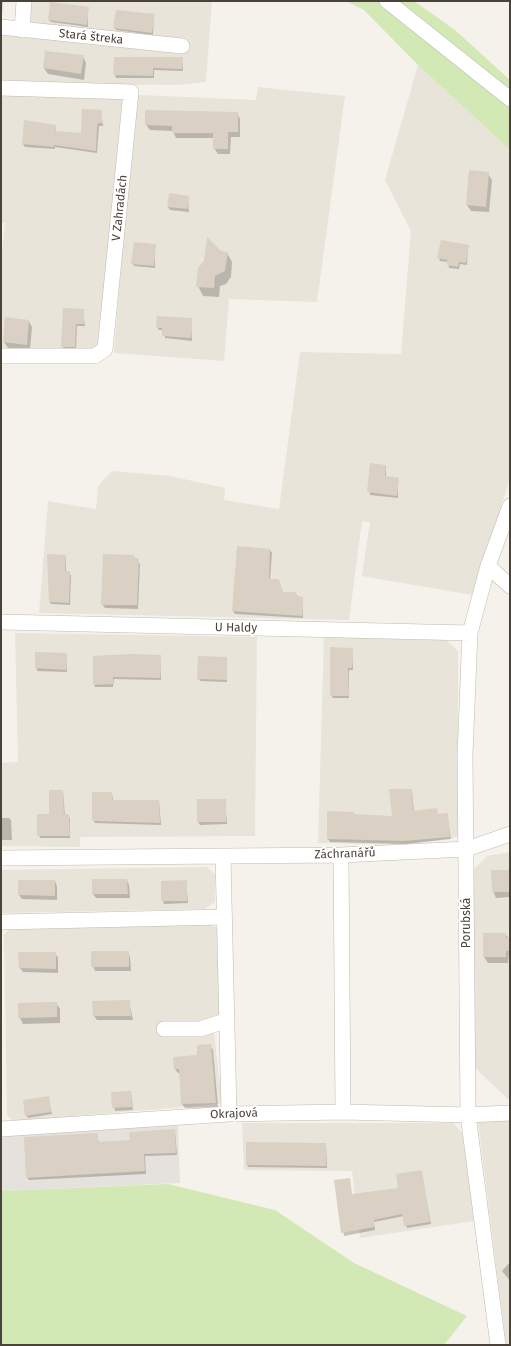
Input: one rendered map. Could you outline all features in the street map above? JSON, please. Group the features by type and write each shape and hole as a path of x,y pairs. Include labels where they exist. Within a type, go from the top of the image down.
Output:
{"street":[{"path":"22,30 24,1"},
{"path":"387,1 510,98"},
{"name":"Stará štreka","path":"1,27 182,46"},
{"name":"V Zahradách","path":"1,88 131,92 105,349 96,356 1,356"},
{"name":"Porubská","path":"498,1345 468,1115 465,754 470,633 488,566 510,506"},
{"path":"488,566 510,586"},
{"name":"U Haldy","path":"1,622 470,633"},
{"name":"Záchranářů","path":"1,858 341,855 467,849 510,834"},
{"path":"341,855 343,1112"},
{"path":"223,857 225,1021 229,1114"},
{"path":"1,922 224,917"},
{"path":"164,1029 200,1029 225,1021"},
{"name":"Okrajová","path":"1,1129 229,1114 343,1112 468,1115 510,1113"}],"shaded area":[{"path":"30,1 212,1 206,82 177,85 1,83 1,32 159,39 31,22 29,15"},
{"path":"418,65 510,150 510,479 472,595 362,576 370,522 362,521 349,620 39,613 48,501 96,509 98,486 112,471 170,476 225,488 224,500 279,509 300,352 401,354 411,231 385,180"},
{"path":"258,87 345,96 317,302 229,299 224,361 114,353 134,102 139,95 256,100"},
{"path":"1,95 118,95 126,105 100,346 86,350 1,349 1,259 5,223 1,222"},
{"path":"15,633 257,637 255,836 80,837 80,847 1,846 1,763 18,762"},
{"path":"324,635 445,639 458,651 458,837 404,845 318,843"},
{"path":"510,852 510,1101 473,1066 474,869 487,856"},
{"path":"207,867 215,874 215,902 204,909 1,913 1,870"},
{"path":"204,922 217,928 220,1013 214,1032 222,1101 220,1104 13,1121 7,1115 4,935 11,927"},
{"path":"510,1120 510,1345 506,1345 478,1121"},
{"path":"178,1123 180,1183 1,1191 1,1136"},
{"path":"242,1123 453,1123 463,1134 474,1221 360,1238 352,1171 244,1170"}],"green space":[{"path":"346,1 414,1 455,30 510,80 510,150 418,65 364,10"},
{"path":"168,1184 275,1210 354,1263 467,1316 444,1345 1,1345 1,1191"}],"building":[{"path":"50,2 89,7 87,25 48,20"},
{"path":"116,10 155,14 152,33 113,28"},
{"path":"45,51 84,55 81,74 43,68"},
{"path":"114,57 183,57 182,69 153,68 153,76 113,75"},
{"path":"82,109 102,110 102,123 98,123 97,128 96,151 54,145 54,147 22,144 24,120 56,125 55,131 81,133"},
{"path":"145,110 238,112 238,132 228,132 228,149 213,149 213,133 172,133 172,126 145,125"},
{"path":"469,170 489,172 486,207 466,205"},
{"path":"169,193 189,196 188,209 167,207"},
{"path":"207,237 221,251 228,252 225,271 215,276 214,288 196,287 198,268 204,261"},
{"path":"441,240 469,245 466,263 459,262 458,267 447,265 447,260 437,258"},
{"path":"134,242 156,244 154,266 131,264"},
{"path":"63,308 84,309 84,324 76,324 75,347 61,347"},
{"path":"157,316 192,318 191,338 162,336 162,328 156,328"},
{"path":"5,317 29,320 27,345 3,342"},
{"path":"370,463 386,465 385,476 399,478 397,496 367,492"},
{"path":"237,546 270,549 269,579 279,579 283,592 296,592 296,596 303,597 302,616 232,611"},
{"path":"47,554 66,555 65,571 70,571 69,603 49,602"},
{"path":"103,554 134,555 134,557 139,559 137,605 101,605"},
{"path":"330,647 353,648 352,668 348,668 349,696 330,696"},
{"path":"35,652 67,653 66,670 35,668"},
{"path":"161,655 160,678 113,677 113,684 93,685 93,656"},
{"path":"198,656 227,657 227,680 197,679"},
{"path":"389,789 412,789 413,811 437,808 438,814 448,813 450,837 404,841 327,839 327,811 392,816"},
{"path":"49,790 63,790 64,814 69,814 70,836 37,836 37,814 49,814"},
{"path":"92,792 112,792 112,800 159,800 160,823 92,821"},
{"path":"197,799 226,799 226,822 197,822"},
{"path":"491,870 510,870 510,892 492,892"},
{"path":"92,879 127,879 128,894 92,894"},
{"path":"18,880 55,880 55,896 18,895"},
{"path":"187,880 187,901 161,901 161,881"},
{"path":"483,933 506,933 506,938 510,938 510,951 506,951 506,957 483,957"},
{"path":"91,951 129,951 129,967 91,967"},
{"path":"18,952 56,952 56,969 19,968"},
{"path":"130,1000 131,1016 93,1016 92,1001"},
{"path":"57,1002 57,1017 18,1018 18,1003"},
{"path":"211,1044 216,1103 181,1104 179,1069 174,1069 173,1057 197,1055 197,1045"},
{"path":"131,1091 132,1107 112,1108 111,1092"},
{"path":"49,1096 51,1112 25,1116 23,1100"},
{"path":"175,1129 176,1153 144,1154 145,1171 26,1178 24,1137 98,1133 98,1142 130,1140 129,1132"},
{"path":"246,1142 326,1143 326,1166 246,1165"},
{"path":"422,1170 430,1222 404,1226 402,1214 374,1220 374,1227 341,1233 334,1180 350,1178 352,1194 398,1188 396,1174"}]}
